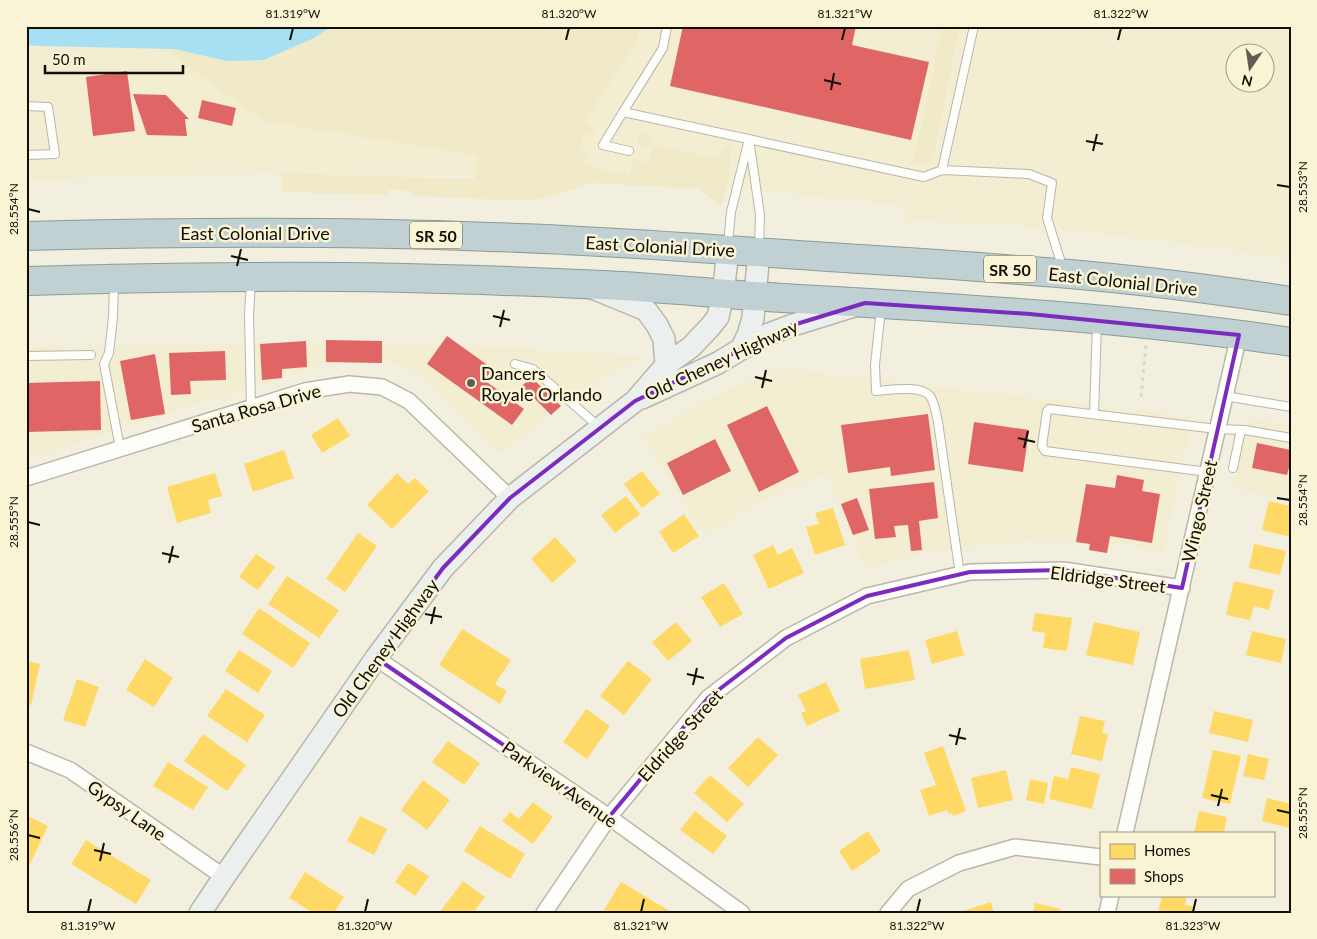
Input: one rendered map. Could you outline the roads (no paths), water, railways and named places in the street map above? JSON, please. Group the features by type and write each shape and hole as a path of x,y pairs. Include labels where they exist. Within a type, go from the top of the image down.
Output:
{"highway":[{"name":"East Colonial Drive","path":"26,236 256,232 494,237 728,250 1035,271 1148,282 1291,301"},
{"path":"26,281 251,276 583,284 1030,314 1291,342"}],"street":[{"name":"Old Cheney Highway","path":"200,913 376,658 443,568 510,498 634,401 666,365 691,347 718,317 723,294 728,250"},
{"path":"741,349 753,318 759,252"},
{"path":"583,284 646,310 664,338 666,365"},
{"name":"Old Cheney Highway","path":"634,401 718,363 741,349 790,326 873,303"},
{"name":"Wingo Street","path":"1125,832 1238,335"},
{"name":"Santa Rosa Drive","path":"26,478 305,391 349,384 382,387 409,401 510,498"},
{"name":"Eldridge Street","path":"544,913 609,817 708,698 786,638 867,596 970,572 1063,570 1182,588"},
{"name":"Parkview Avenue","path":"376,658 609,817 742,913"},
{"name":"Gypsy Lane","path":"26,752 70,770 224,877"},
{"path":"888,913 908,889 925,880 960,862 1015,847 1100,857"},
{"path":"1107,913 1111,896"}],"lane":[{"path":"629,151 602,145 663,48 667,26"},
{"path":"942,170 974,26"},
{"path":"26,106 48,107 55,154 26,155"},
{"path":"623,112 924,177 942,170 1030,174 1052,183 1047,218 1064,274"},
{"path":"728,250 731,212 749,139"},
{"path":"749,139 760,216 759,252"},
{"path":"251,276 249,315 251,407"},
{"path":"115,279 109,353 104,364 120,448"},
{"path":"873,303 876,391 916,389 929,395 933,402 938,422 960,575"},
{"path":"1094,414 1097,320"},
{"path":"26,356 91,355"},
{"path":"515,364 532,369 600,428"},
{"path":"1224,396 1291,407"},
{"path":"1208,472 1044,451 1042,446 1047,411 1050,409 1217,429 1241,430 1291,438"},
{"path":"1233,468 1241,430"}],"water":[{"path":"26,26 332,26 314,38 264,60 227,61 174,49 26,45"}],"place":[{"name":"Dancers Royale Orlando","path":"471,383"}]}
